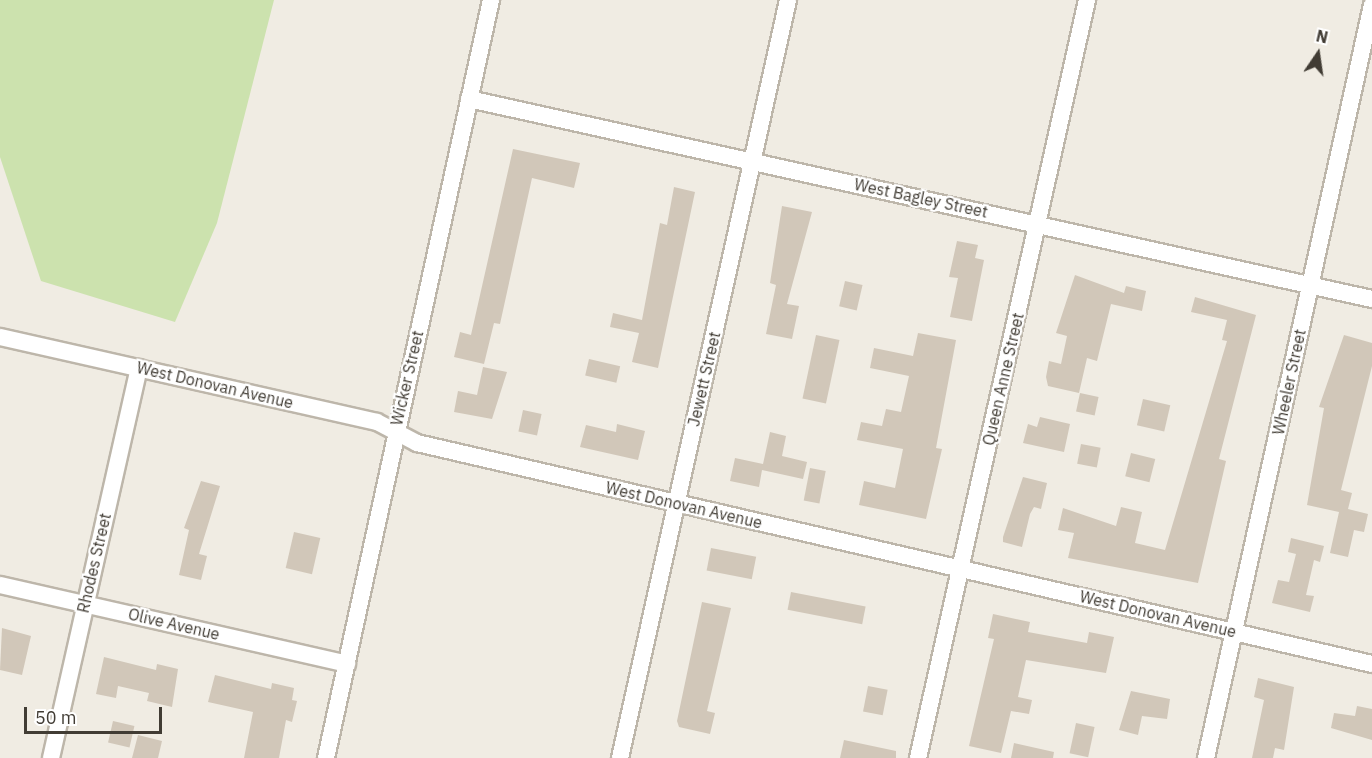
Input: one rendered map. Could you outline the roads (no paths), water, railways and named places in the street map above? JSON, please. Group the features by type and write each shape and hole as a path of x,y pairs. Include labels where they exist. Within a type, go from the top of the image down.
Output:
{"street":[{"name":"Wicker Street","path":"326,758 395,430 491,0"},
{"name":"Jewett Street","path":"620,758 788,0"},
{"name":"Queen Anne Street","path":"918,758 1087,0"},
{"name":"Wheeler Street","path":"1206,758 1372,5"},
{"name":"West Bagley Street","path":"469,99 752,164 1038,222 1372,299"},
{"name":"West Donovan Avenue","path":"0,337 395,430 417,443 1372,664"},
{"name":"Rhodes Street","path":"51,758 139,368"},
{"name":"Olive Avenue","path":"0,585 347,664"}]}
